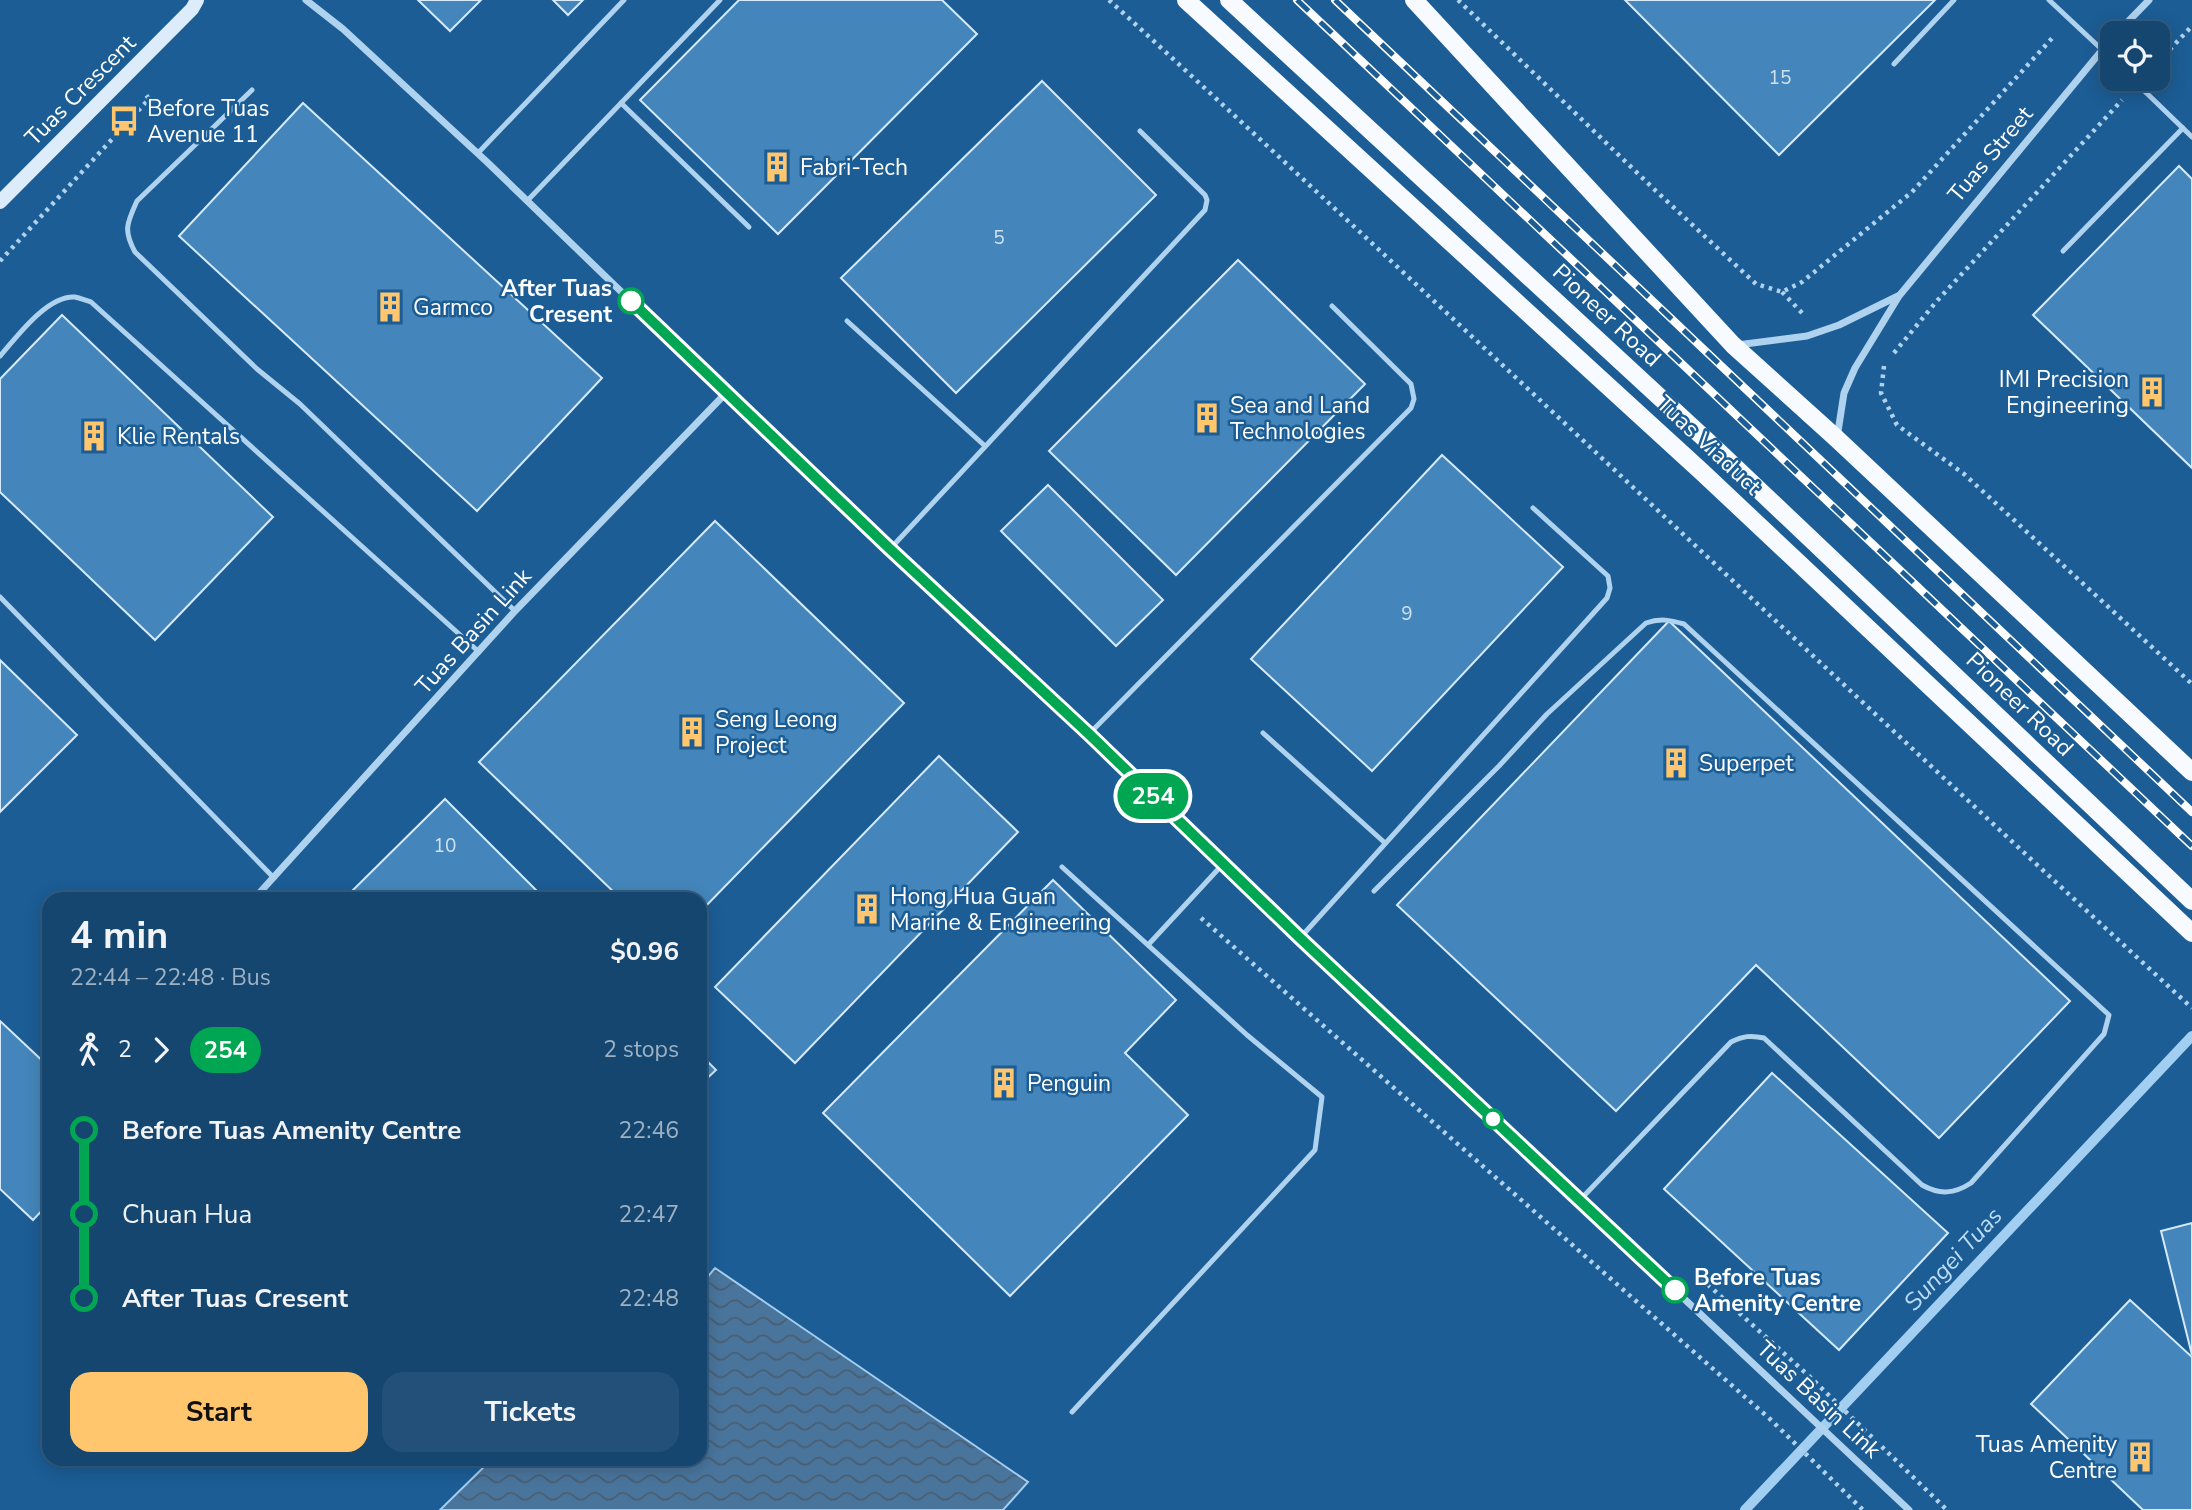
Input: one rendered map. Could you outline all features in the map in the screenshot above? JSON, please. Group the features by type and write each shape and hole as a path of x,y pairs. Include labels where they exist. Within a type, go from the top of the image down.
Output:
{"main road":[{"name":"Tuas Viaduct","path":"1186,0 1712,481 2192,933"},
{"name":"Pioneer Road","path":"1228,0 1718,451 2192,901"},
{"path":"1414,0 1733,345 2192,772"}],"street":[{"name":"Tuas Crescent","path":"0,202 194,4 210,0"},
{"name":"Tuas Basin Link","path":"306,0 343,29 478,153 726,393 1089,734 1300,938 1909,1510"},
{"path":"2129,21 2149,0"},
{"name":"Tuas Street","path":"1836,438 1844,393 1855,368 1899,296 2100,51"},
{"name":"Tuas Street","path":"1733,345 1807,336 1839,325 1899,296"},
{"name":"Tuas Basin Link","path":"261,892 515,611 726,393"}],"lane":[{"path":"478,153 624,0"},
{"path":"527,201 720,0"},
{"path":"1894,64 1954,0"},
{"path":"2049,0 2100,47"},
{"path":"252,90 137,201 127,236 135,252 257,369 300,404 515,611"},
{"path":"2145,91 2192,137"},
{"path":"621,103 748,227"},
{"path":"2063,251 2183,128"},
{"path":"890,549 1205,210 1205,195 1140,131"},
{"path":"0,356 35,317 55,304 74,297 92,302 479,653"},
{"path":"1089,734 1411,408 1414,399 1411,384 1332,306"},
{"path":"847,321 985,446"},
{"path":"1300,938 1607,598 1608,576 1533,508"},
{"path":"0,597 274,879"},
{"path":"1374,891 1557,705 1646,623 1667,619 1684,624 2109,1015 2104,1034 1971,1183 1960,1191 1936,1192 1922,1185 1764,1038 1751,1035 1731,1042 1580,1200"},
{"path":"1263,733 1385,843"},
{"path":"1148,945 1223,864"},
{"path":"1062,867 1247,1035 1322,1097 1315,1150 1072,1412"}],"path":[{"path":"1108,0 1319,192 1934,771 2192,1008"},
{"path":"1458,0 1756,284 1782,292 1802,282 1912,192 2070,19"},
{"path":"2170,49 2192,26"},
{"path":"0,261 149,99 130,72"},
{"path":"1893,354 1936,302 2126,91"},
{"path":"1884,365 1881,393 1897,425 1964,474 2192,684"},
{"path":"1186,905 1770,1419 1863,1510"},
{"path":"1809,1376 1947,1510"}],"water":[{"path":"715,1268 1028,1482 1003,1510 440,1510 485,1466 707,1466 707,1278"}],"building":[{"path":"418,0 481,0 450,31"},
{"path":"553,0 583,0 568,15"},
{"name":"Fabri-Tech","path":"739,0 942,0 977,34 778,234 640,100"},
{"path":"1625,0 1935,0 1779,155"},
{"path":"1042,81 1156,195 956,393 841,278"},
{"name":"Garmco","path":"303,103 602,378 477,511 179,236"},
{"name":"IMI Precision Engineering","path":"2179,166 2192,179 2192,468 2033,315"},
{"name":"Sea and Land Technologies","path":"1238,260 1365,384 1176,575 1049,451"},
{"name":"Klie Rentals","path":"62,315 273,517 155,640 0,492 0,379"},
{"path":"1442,455 1563,567 1372,771 1251,659"},
{"path":"1048,485 1163,600 1116,646 1001,531"},
{"name":"Seng Leong Project","path":"715,521 904,703 707,905 707,892 614,892 479,762"},
{"name":"Superpet","path":"1669,621 2070,1001 1939,1138 1756,965 1616,1111 1397,905"},
{"path":"0,660 77,735 0,812"},
{"name":"Hong Hua Guan Marine & Engineering","path":"939,756 1018,832 795,1063 715,987"},
{"path":"445,799 538,892 351,892"},
{"name":"Penguin","path":"1053,880 1176,1000 1125,1053 1188,1115 1010,1296 823,1113"},
{"path":"0,1021 42,1060 42,1210 33,1220 0,1189"},
{"path":"707,1061 716,1070 707,1078"},
{"path":"1772,1073 1948,1233 1839,1350 1664,1189"},
{"path":"2192,1223 2192,1355 2161,1231"},
{"name":"Tuas Amenity Centre","path":"2130,1300 2192,1357 2192,1510 2143,1510 2031,1404"}],"waterway":[{"name":"Sungei Tuas","path":"1745,1510 2192,1036"}],"railway":[{"path":"1297,0 2192,846"},
{"path":"1335,0 2192,812"}],"bus line":[{"name":"254","path":"631,301 890,549 1089,734 1300,938 1675,1290"}],"place":[{"name":"Before Tuas Avenue 11","path":"124,121"},
{"name":"Fabri-Tech","path":"777,167"},
{"name":"After Tuas Cresent","path":"631,301"},
{"name":"Garmco","path":"390,307"},
{"name":"IMI Precision Engineering","path":"2152,392"},
{"name":"Sea and Land Technologies","path":"1207,418"},
{"name":"Klie Rentals","path":"94,436"},
{"name":"Seng Leong Project","path":"692,732"},
{"name":"Superpet","path":"1676,763"},
{"name":"Hong Hua Guan Marine & Engineering","path":"867,909"},
{"name":"Penguin","path":"1004,1083"},
{"name":"Before Tuas Amenity Centre","path":"1675,1290"},
{"name":"Tuas Amenity Centre","path":"2140,1457"}]}
